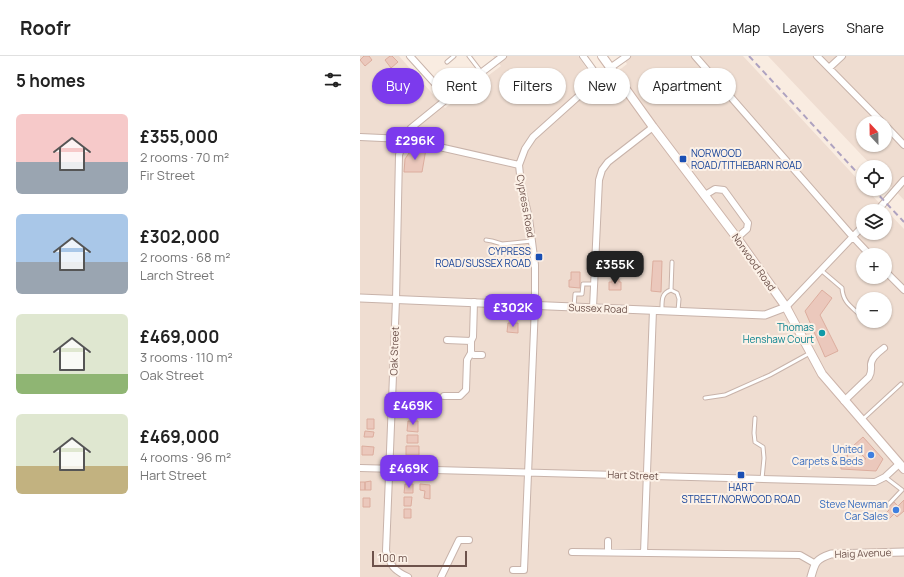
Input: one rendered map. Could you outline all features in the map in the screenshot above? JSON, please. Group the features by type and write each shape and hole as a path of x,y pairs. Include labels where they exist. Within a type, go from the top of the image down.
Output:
{"main road":[{"name":"Norwood Road","path":"602,56 610,68"},
{"name":"Norwood Road","path":"630,96 737,238 786,307 822,374 901,467"}],"street":[{"path":"410,56 432,80"},
{"path":"488,68 503,56"},
{"path":"583,56 592,68"},
{"name":"Cypress Road","path":"610,68 619,58 626,56"},
{"path":"695,56 863,248"},
{"path":"817,56 876,116"},
{"path":"829,68 842,56"},
{"name":"Cypress Road","path":"513,570 524,570 535,306 535,265 529,218 521,184 520,165 525,149 533,138 574,101"},
{"path":"404,139 411,128 441,104"},
{"path":"593,308 599,180 602,170 608,162 653,128"},
{"path":"892,132 904,145"},
{"path":"360,137 404,139 520,165"},
{"name":"Oak Street","path":"404,139 399,155 396,300 386,551 390,565 408,577"},
{"path":"883,204 904,180"},
{"path":"705,195 715,189 724,190 748,223 747,229 737,238"},
{"path":"786,307 822,271 856,233"},
{"path":"892,278 904,290"},
{"name":"Sussex Road","path":"360,298 765,315 786,307"},
{"path":"444,396 460,396 466,390 467,360 471,353 471,341 473,337 474,302"},
{"path":"644,553 654,310"},
{"path":"447,340 471,341"},
{"path":"844,400 869,377 872,372 872,358 884,348"},
{"path":"471,353 474,355 482,355"},
{"path":"886,477 901,467"},
{"name":"Hart Street","path":"360,468 875,482 886,477"},
{"path":"441,577 458,540 469,540"},
{"path":"608,541 608,552"},
{"path":"572,552 800,555 814,563 811,577"},
{"name":"Haig Avenue","path":"814,563 822,557 831,554 904,552"}],"lane":[{"path":"447,62 454,56"},
{"path":"469,56 478,68"},
{"path":"486,240 502,244 532,241"},
{"path":"671,290 672,262"},
{"path":"822,271 842,288 842,297 856,311"},
{"path":"574,307 575,294 582,294 583,284 594,284"},
{"path":"662,310 663,296 671,290"},
{"path":"671,290 677,293 678,311"},
{"path":"705,398 725,395 770,375 810,353"},
{"path":"862,421 902,384"},
{"path":"755,418 755,442 763,447 764,458 762,479"},
{"path":"886,477 903,491 886,507"}],"shaded area":[{"path":"360,56 399,56 410,68 372,68 372,104 424,104 424,84 432,93 432,104 441,104 445,108 450,104 491,104 491,74 501,66 493,56 578,56 586,68 574,68 574,104 630,104 630,68 622,68 627,64 622,56 743,56 856,177 856,196 873,196 880,204 856,204 856,240 892,240 892,216 904,229 904,577 360,577"},
{"path":"768,56 904,56 904,200 892,187 892,160 866,160 859,152 892,152 892,116 856,116 856,149"}],"building":[{"path":"364,56 369,56 372,60 365,66 360,60"},
{"path":"392,56 398,62 391,68 385,60"},
{"path":"417,148 426,149 422,172 404,172 405,159 409,153"},
{"path":"653,261 662,261 661,292 651,291"},
{"path":"571,272 580,272 580,288 569,287"},
{"path":"612,278 619,279 619,282 621,282 621,290 609,290 609,282 612,282"},
{"name":"Thomas Henshaw Court","path":"822,290 832,298 820,315 838,351 825,357 805,311"},
{"path":"508,323 518,323 518,333 507,332"},
{"path":"367,419 374,419 374,429 367,429"},
{"path":"408,421 418,421 418,432 407,431"},
{"path":"365,431 374,432 373,437 364,437"},
{"path":"407,435 418,435 418,443 407,443"},
{"name":"United Carpets & Beds","path":"863,437 883,459 876,471 841,469 840,452 847,452 848,459 866,459 853,446"},
{"path":"362,446 374,447 373,455 362,455"},
{"path":"406,446 419,446 419,455 406,455"},
{"path":"371,481 371,490 365,490 365,482"},
{"path":"360,482 365,482 365,490 360,490"},
{"path":"405,484 413,484 413,493 404,493"},
{"path":"420,484 430,485 430,499 424,498 425,491 420,490"},
{"path":"404,497 412,497 411,506 404,506"},
{"path":"363,498 370,498 370,507 363,507"},
{"name":"Steve Newman Car Sales","path":"904,500 904,511 897,517 894,514 889,519 885,514 889,510 887,509 894,502 898,506"},
{"path":"404,509 411,509 411,518 404,518"}],"railway":[{"path":"749,56 856,171"},
{"path":"880,196 904,222"}],"place":[{"name":"NORWOOD ROAD/TITHEBARN ROAD","path":"683,159"},
{"name":"CYPRESS ROAD/SUSSEX ROAD","path":"539,257"},
{"name":"Thomas Henshaw Court","path":"822,333"},
{"name":"United Carpets & Beds","path":"871,455"},
{"name":"HART STREET/NORWOOD ROAD","path":"741,475"},
{"name":"Steve Newman Car Sales","path":"896,510"}]}
